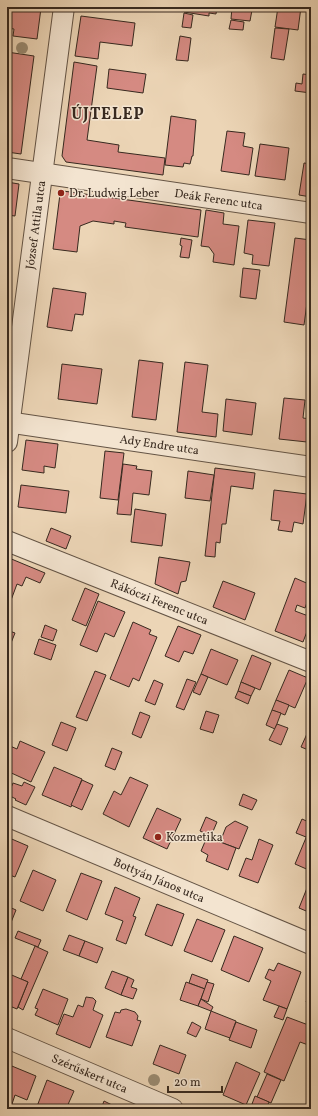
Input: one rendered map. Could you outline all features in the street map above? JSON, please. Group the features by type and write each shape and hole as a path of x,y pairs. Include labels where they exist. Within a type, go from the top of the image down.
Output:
{"street":[{"name":"József Attila utca","path":"7,442 8,422 43,173 64,7"},
{"name":"Deák Ferenc utca","path":"7,168 311,213"},
{"name":"Ady Endre utca","path":"8,422 311,467"},
{"name":"Rákóczi Ferenc utca","path":"7,541 311,662"},
{"name":"Bottyán János utca","path":"7,816 311,944"},
{"name":"Szérűskert utca","path":"7,1038 173,1109"}],"building":[{"path":"7,7 41,8 37,39 13,36 14,29 7,28"},
{"path":"185,7 217,7 216,14 209,13 209,16 184,12"},
{"path":"232,7 259,7 259,11 252,10 250,21 231,19"},
{"path":"278,7 301,7 298,30 275,27"},
{"path":"184,13 193,15 191,28 182,27"},
{"path":"81,16 135,23 132,46 100,42 98,59 75,56"},
{"path":"231,20 244,22 243,30 229,29"},
{"path":"275,28 289,29 284,60 271,58"},
{"path":"180,36 191,38 188,61 176,60"},
{"path":"7,52 34,56 21,154 7,152 7,94 9,77 7,76"},
{"path":"74,62 97,66 87,140 119,145 118,152 165,158 163,175 66,162 62,156"},
{"path":"109,69 146,74 143,93 107,88"},
{"path":"303,74 311,75 311,93 295,91 296,83 302,84"},
{"path":"171,116 196,120 193,156 190,164 184,163 183,167 165,165"},
{"path":"227,131 245,133 243,146 253,148 249,175 221,171"},
{"path":"260,144 289,148 285,180 255,176"},
{"path":"304,163 311,164 311,197 299,195"},
{"path":"7,182 19,184 15,216 7,215"},
{"path":"63,191 201,210 198,237 125,227 126,223 114,221 114,224 93,221 80,226 77,252 53,249 60,194"},
{"path":"206,210 224,213 223,224 239,226 234,265 213,262 214,254 209,247 201,246"},
{"path":"248,220 275,223 269,266 252,264 253,255 244,253"},
{"path":"181,238 192,240 189,258 180,257 182,246 180,245"},
{"path":"295,238 311,240 311,273 304,325 284,322"},
{"path":"243,268 260,270 256,299 240,297"},
{"path":"53,288 86,293 83,315 75,314 72,331 47,327"},
{"path":"139,360 163,363 156,420 132,417"},
{"path":"185,362 208,365 202,412 218,414 216,437 177,432"},
{"path":"62,364 102,369 97,404 58,399"},
{"path":"284,398 305,400 303,418 310,419 307,442 279,439"},
{"path":"226,399 256,403 252,435 223,431"},
{"path":"26,440 58,444 55,468 44,466 44,473 22,470"},
{"path":"105,451 124,453 118,500 100,498"},
{"path":"123,464 137,466 136,469 152,471 149,495 133,493 131,515 117,514"},
{"path":"215,468 255,473 253,489 231,486 226,524 222,524 220,543 216,542 215,557 205,556"},
{"path":"188,471 214,475 210,501 185,498"},
{"path":"21,485 69,491 66,513 18,507"},
{"path":"274,490 307,494 303,524 294,522 292,532 278,530 280,521 271,520"},
{"path":"135,509 166,514 162,546 131,542"},
{"path":"51,528 71,536 66,549 46,541"},
{"path":"159,557 190,562 186,581 181,582 178,594 155,584"},
{"path":"7,558 45,573 40,583 26,577 22,586 17,584 7,611"},
{"path":"295,578 311,585 311,591 305,608 297,605 295,611 311,617 311,621 303,642 275,631"},
{"path":"223,581 255,593 245,620 213,607"},
{"path":"85,588 99,594 86,626 72,620"},
{"path":"98,601 125,612 114,637 105,633 97,652 80,645"},
{"path":"133,622 151,630 149,634 157,637 139,681 133,678 129,687 110,679"},
{"path":"45,625 57,630 53,641 41,637"},
{"path":"178,626 201,635 193,654 184,651 179,662 165,656"},
{"path":"7,630 15,633 7,653"},
{"path":"39,639 56,645 51,660 34,654"},
{"path":"211,649 238,660 227,685 201,674"},
{"path":"252,655 271,663 260,690 241,682"},
{"path":"289,670 308,678 295,708 276,700"},
{"path":"95,671 106,675 87,721 76,717"},
{"path":"201,674 208,677 200,695 193,692"},
{"path":"187,679 196,682 184,710 176,707"},
{"path":"154,680 163,684 155,705 145,701"},
{"path":"241,682 255,688 251,696 238,691"},
{"path":"238,691 251,696 248,704 235,698"},
{"path":"276,700 289,705 285,715 272,710"},
{"path":"272,710 281,713 275,729 266,725"},
{"path":"206,711 219,715 213,733 200,729"},
{"path":"140,712 150,716 141,738 132,734"},
{"path":"61,722 76,728 67,751 52,745"},
{"path":"311,723 311,738 306,736"},
{"path":"277,724 288,728 281,745 269,740"},
{"path":"306,736 311,738 311,751 301,747"},
{"path":"20,741 45,752 31,782 7,771 11,764 7,762 7,753 10,746 17,749"},
{"path":"112,748 122,752 115,770 105,766"},
{"path":"54,767 82,779 71,807 42,795"},
{"path":"130,777 148,785 129,827 103,814 114,791 121,795"},
{"path":"82,780 93,785 82,810 71,805"},
{"path":"24,782 35,787 26,805 8,795 13,783 22,786"},
{"path":"243,794 257,800 252,810 239,805"},
{"path":"157,808 181,819 167,849 143,838"},
{"path":"206,817 217,822 211,836 200,831"},
{"path":"302,819 311,823 311,834 308,833 306,837 296,833"},
{"path":"235,821 248,827 239,849 220,842 226,827"},
{"path":"308,833 311,834 311,871 295,864"},
{"path":"7,837 28,846 15,877 7,874"},
{"path":"207,837 236,848 228,870 206,861 208,855 201,851"},
{"path":"259,839 273,845 258,883 239,876 246,858 252,860"},
{"path":"33,870 56,880 43,911 20,901"},
{"path":"81,873 102,881 87,920 66,911"},
{"path":"115,887 140,898 133,916 136,917 126,944 116,940 123,921 105,914"},
{"path":"307,888 311,890 311,913 299,908"},
{"path":"157,904 184,914 172,946 145,935"},
{"path":"7,906 16,910 10,925 7,924"},
{"path":"197,919 225,930 212,962 184,951"},
{"path":"18,931 41,940 38,947 15,938"},
{"path":"69,935 85,941 79,956 63,950"},
{"path":"234,936 263,948 249,982 221,970"},
{"path":"85,941 103,948 97,963 79,956"},
{"path":"35,946 48,952 23,1010 18,1007 28,982 21,979"},
{"path":"278,963 301,972 287,1009 263,1000 271,981 265,978 269,969 274,971"},
{"path":"112,971 128,977 121,995 105,988"},
{"path":"7,973 28,982 17,1009 7,1005"},
{"path":"192,974 208,980 205,989 189,983"},
{"path":"128,977 134,980 131,987 137,989 133,999 121,995"},
{"path":"186,982 205,989 198,1006 180,1000"},
{"path":"207,982 214,984 208,1002 201,999"},
{"path":"43,989 68,999 58,1025 35,1015 38,1009 35,1008"},
{"path":"311,992 311,1004 306,1002"},
{"path":"86,997 93,998 96,1001 93,1010 103,1015 90,1048 56,1034 64,1014 73,1017 78,1005 83,1007"},
{"path":"201,999 213,1007 211,1011 198,1006"},
{"path":"279,1006 287,1009 283,1020 274,1017"},
{"path":"126,1009 135,1012 138,1016 137,1020 141,1021 132,1046 106,1037 115,1012 120,1013 121,1010"},
{"path":"211,1011 236,1021 230,1038 205,1029"},
{"path":"287,1017 311,1026 311,1046 300,1042 284,1081 264,1072"},
{"path":"192,1022 201,1027 196,1037 187,1033"},
{"path":"236,1022 257,1030 251,1048 229,1040"},
{"path":"160,1045 186,1055 179,1074 153,1064"},
{"path":"236,1062 260,1073 246,1105 223,1095"},
{"path":"7,1064 36,1076 27,1100 15,1095 12,1104 7,1102"},
{"path":"267,1074 281,1080 271,1103 257,1097"},
{"path":"47,1080 74,1091 66,1109 36,1109"},
{"path":"255,1096 269,1102 266,1109 252,1104"},
{"path":"104,1101 120,1109 101,1109"}],"place":[{"name":"Dr. Ludwig Leber","path":"61,193"},
{"name":"Kozmetika","path":"158,837"}],"district":[{"name":"ÚJTELEP","path":"108,113"}]}
